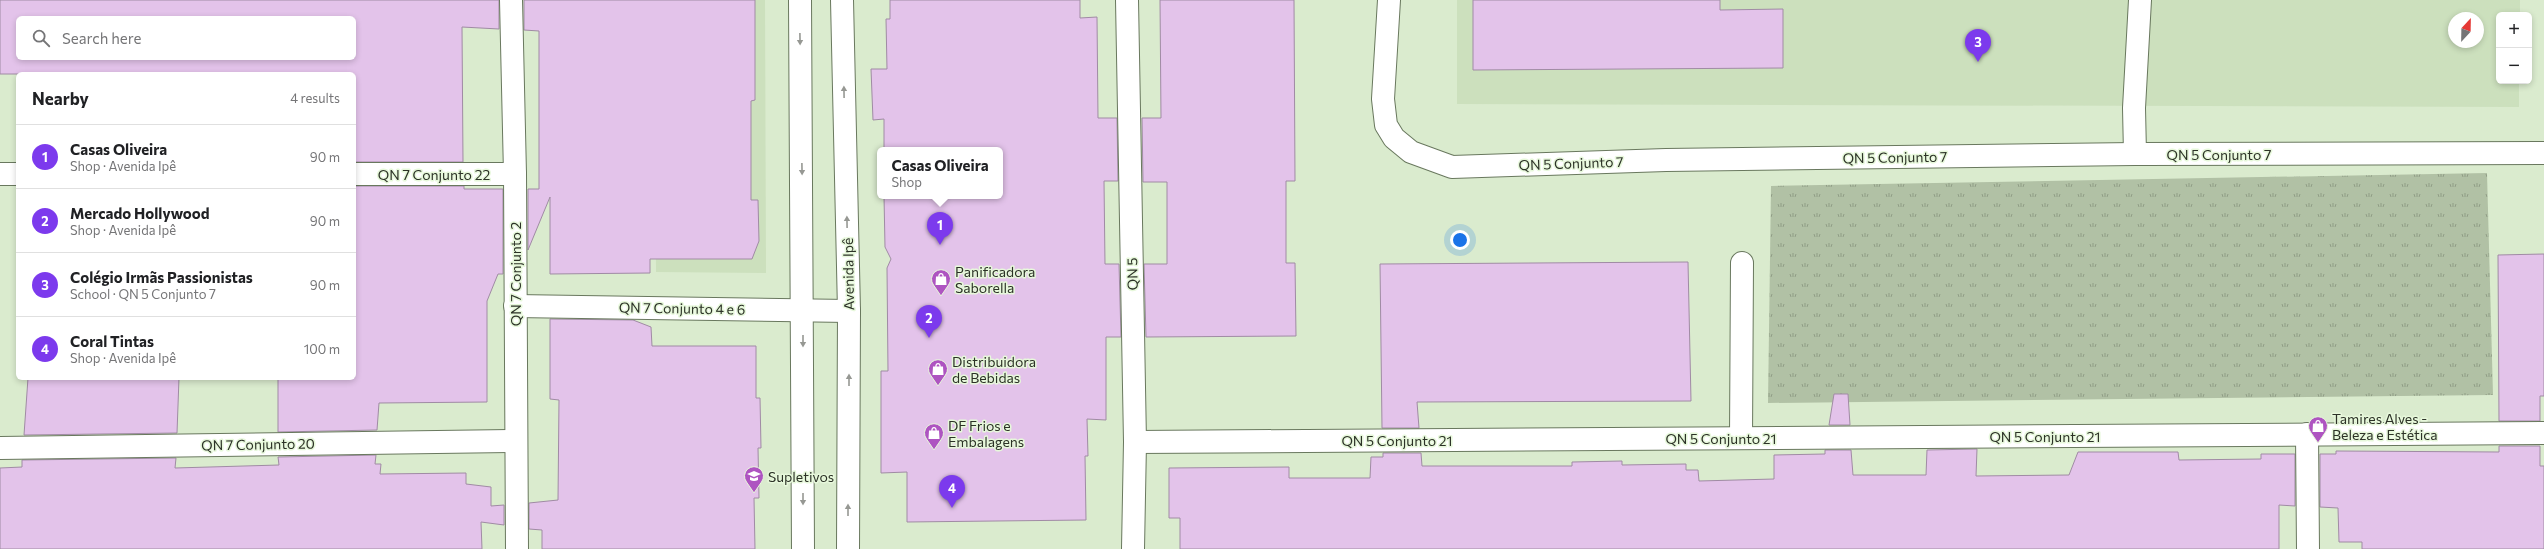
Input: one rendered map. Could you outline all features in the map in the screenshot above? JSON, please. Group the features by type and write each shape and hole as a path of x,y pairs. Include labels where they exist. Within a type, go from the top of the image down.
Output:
{"street":[{"name":"QN 7 Conjunto 2","path":"511,0 515,174 515,441 517,549"},
{"path":"800,0 804,549"},
{"name":"Avenida Ipê","path":"842,0 849,311 848,549"},
{"name":"QN 5","path":"1127,0 1135,442 1133,549"},
{"name":"QN 5 Conjunto 7","path":"1389,0 1383,99 1386,125 1394,138 1411,152 1452,167 1666,160 2135,154 2544,153"},
{"path":"2135,154 2134,108 2140,0"},
{"path":"0,174 16,174"},
{"name":"QN 7 Conjunto 22","path":"356,174 515,174"},
{"path":"1742,263 1742,438"},
{"name":"QN 7 Conjunto 4 e 6","path":"515,306 803,309 849,311"},
{"name":"QN 5 Conjunto 21","path":"1135,442 2544,433"},
{"path":"2307,434 2308,549"},
{"name":"QN 7 Conjunto 20","path":"0,448 515,441"}],"shaded area":[{"path":"655,0 765,0 766,273 656,272"},
{"path":"1457,0 2520,0 2520,12 2496,12 2496,84 2519,84 2519,107 1457,104"}],"green space":[{"path":"2487,173 2493,395 1768,403 1771,186"}],"building":[{"path":"0,0 499,0 499,29 462,27 463,162 356,162 356,72 16,72 16,74 0,74"},
{"path":"524,0 755,0 755,100 751,101 751,200 758,200 759,241 752,259 650,259 650,273 550,274 550,197 528,250 528,189 539,189 539,31 524,30"},
{"path":"890,0 1080,0 1080,18 1097,17 1098,118 1117,118 1118,181 1104,181 1105,264 1119,264 1121,337 1106,337 1106,420 1087,419 1088,456 1085,456 1086,520 907,522 907,472 881,473 881,371 888,371 887,268 891,259 885,247 884,199 1003,199 1003,147 884,147 884,119 873,120 871,69 887,69 886,19 890,19"},
{"path":"1160,0 1294,0 1295,181 1286,181 1286,263 1295,263 1296,336 1146,337 1144,264 1167,264 1167,182 1143,182 1142,118 1161,118"},
{"path":"1473,0 1720,0 1720,10 1783,9 1783,68 1473,70"},
{"path":"356,186 464,186 464,189 503,189 503,274 498,274 487,301 487,402 379,403 377,430 278,432 278,380 356,380"},
{"path":"2544,254 2544,396 2540,396 2540,421 2499,421 2498,255"},
{"path":"1688,262 1691,401 1417,402 1419,428 1382,428 1380,264"},
{"path":"550,319 633,320 651,327 652,346 756,346 756,398 760,398 761,448 758,448 759,498 754,498 755,549 542,549 542,530 529,529 529,503 558,500 559,400 550,399"},
{"path":"28,380 179,380 177,433 24,435"},
{"path":"1834,394 1848,394 1850,425 1829,425"},
{"path":"2499,446 2540,446 2540,466 2544,466 2544,549 2362,549 2362,542 2339,542 2338,508 2320,507 2320,454 2336,454 2336,451 2499,452"},
{"path":"1977,449 1976,476 2069,475 2078,452 2178,452 2179,460 2261,459 2261,454 2295,454 2295,506 2279,505 2279,549 1180,549 1180,518 1169,518 1169,468 1289,467 1289,478 1370,478 1371,457 1383,457 1383,453 1421,453 1422,466 1572,466 1572,462 1622,461 1622,465 1686,464 1686,470 1698,470 1699,481 1774,479 1774,455 1825,454 1825,450 1851,450 1853,475 1926,475 1927,450"},
{"path":"376,455 375,464 381,464 380,474 466,473 466,484 491,487 491,506 504,505 504,525 481,522 482,549 0,549 0,468 22,467 22,460 176,458 175,468 279,465 278,457"}],"place":[{"name":"Colégio Irmãs Passionistas","path":"1978,62"},
{"name":"Casas Oliveira","path":"940,245"},
{"name":"Panificadora Saborella","path":"941,296"},
{"name":"Mercado Hollywood","path":"929,338"},
{"name":"Distribuidora de Bebidas","path":"938,386"},
{"name":"Tamires Alves - Beleza e Estética","path":"2318,443"},
{"name":"DF Frios e Embalagens","path":"934,450"},
{"name":"Supletivos","path":"754,493"},
{"name":"Coral Tintas","path":"952,508"}]}
